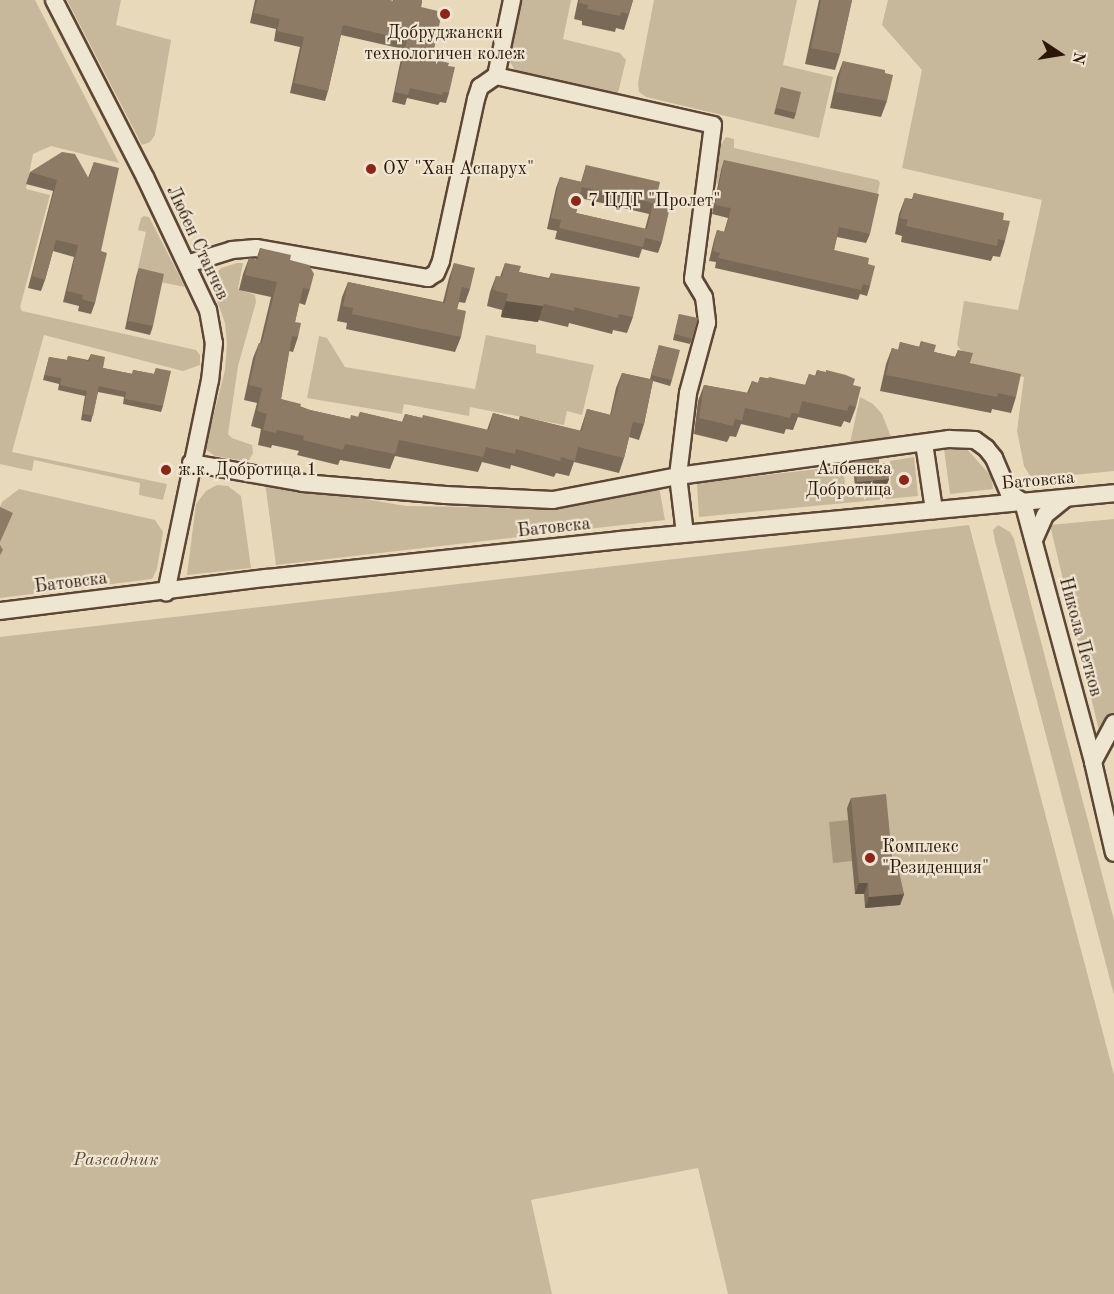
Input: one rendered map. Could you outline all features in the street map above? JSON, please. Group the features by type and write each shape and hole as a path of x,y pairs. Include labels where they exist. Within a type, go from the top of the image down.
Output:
{"street":[{"name":"Любен Станчев","path":"54,0 187,264 207,310 214,343 210,380 166,592"},
{"path":"496,76 513,0"},
{"path":"187,264 232,250 256,248 428,278 436,273 441,261 478,93 488,79 496,76 713,125 693,279 704,297 707,323 688,393 678,476 685,534"},
{"path":"191,463 303,483 445,495 554,500 678,476 949,439 975,440 994,458 1009,493 1023,502"},
{"path":"924,443 934,510"},
{"name":"Батовска","path":"0,611 266,578 685,534 1114,493"},
{"path":"1034,540 1045,515 1066,498"},
{"name":"Никола Петков","path":"1023,502 1114,854"},
{"path":"1092,762 1114,723"}],"green space":[{"path":"0,0 35,0 119,163 51,146 33,154 26,189 50,195 20,307 22,311 196,350 200,355 200,365 183,371 44,335 12,452 167,484 163,500 139,495 140,483 34,460 32,471 0,464"},
{"path":"67,0 121,0 116,25 171,40 155,135 150,142 142,145"},
{"path":"519,0 571,0 563,39 620,53 626,60 618,93 516,72 507,57"},
{"path":"654,0 797,0 783,65 833,77 819,138 646,97 639,92 638,83"},
{"path":"888,0 1114,0 1114,471 1032,479 1024,466 1017,431 1024,377 974,366 957,345 964,301 1018,310 1042,200 902,168 922,70 882,25"},
{"path":"726,137 734,139 734,148 878,180 880,183 875,204 721,170 718,184 711,181 718,149"},
{"path":"149,217 185,287 136,277 146,232 138,230 141,218"},
{"path":"243,263 238,289 255,295 256,302 238,366 228,434 232,438 252,445 253,453 249,460 245,461 215,456 205,449 225,370 227,344 225,323 210,281 221,268"},
{"path":"486,335 536,345 536,353 594,365 582,415 567,411 564,425 470,407 469,416 404,404 402,414 307,398 319,336 327,338 345,367 475,389"},
{"path":"860,397 873,404 882,414 891,437 850,443"},
{"path":"966,448 991,476 993,489 950,494 944,449"},
{"path":"914,457 918,496 699,517 697,483 843,466 846,494 891,490 890,461"},
{"path":"265,482 406,506 517,508 537,507 659,487 665,520 276,565"},
{"path":"217,485 228,486 241,496 251,568 187,575 196,504 206,491"},
{"path":"19,489 155,520 163,532 157,569 152,579 0,598 0,507 2,502"},
{"path":"1114,519 1114,715 1101,739 1050,525"},
{"name":"Разсадник","path":"969,525 1114,1075 1114,1294 728,1294 698,1168 531,1200 552,1294 0,1294 0,637"},
{"path":"998,525 1010,532 1014,539 1114,920 1114,995 995,541 993,530"}],"shaded area":[{"path":"848,820 852,861 833,863 829,822"}],"building":[{"path":"257,0 422,0 421,7 442,12 432,59 449,63 448,66 455,67 449,93 443,92 442,95 410,88 408,95 395,92 407,40 343,25 328,91 294,83 304,37 277,31 280,19 254,13"},
{"path":"580,0 633,0 629,14 621,12 620,16 587,9 588,5 579,3"},
{"path":"821,0 852,0 840,54 811,48"},
{"path":"843,61 885,70 885,73 893,75 887,101 836,92"},
{"path":"781,87 801,92 796,113 776,108"},
{"path":"62,152 75,154 89,179 94,162 119,168 101,251 107,253 95,303 82,299 83,295 67,291 78,245 56,240 45,280 32,276 57,180 30,172"},
{"path":"724,160 879,194 870,234 839,227 834,250 869,258 868,264 875,266 870,286 863,284 861,290 718,258 720,253 713,251 717,230 725,232 731,208 715,205"},
{"path":"586,165 660,182 655,204 670,207 662,242 645,238 643,247 559,228 561,220 551,218 560,177 582,182","holes":["582,187 653,203 647,229 576,213"]},
{"path":"914,193 1004,213 1003,220 1010,221 1005,241 998,239 997,246 906,226 908,220 900,218 905,198 912,200"},
{"path":"260,248 291,255 290,260 309,265 314,274 310,289 303,288 295,322 301,323 298,337 292,336 281,399 301,404 300,407 310,410 350,419 351,415 359,417 360,412 403,422 405,414 422,418 423,415 489,430 493,413 519,420 520,416 582,431 587,409 611,415 622,373 653,380 644,424 633,422 624,458 578,447 575,461 561,457 560,461 516,449 515,454 486,447 483,457 399,440 395,454 345,444 343,450 303,440 304,436 277,430 276,433 263,430 267,414 257,411 262,388 249,385 277,282 245,275 249,258 258,260"},
{"path":"454,263 475,268 470,289 462,287 457,309 466,311 461,337 352,314 353,308 343,306 348,282 445,303"},
{"path":"505,263 521,266 519,272 550,279 551,273 640,287 633,317 619,314 618,318 574,307 574,311 544,304 543,306 506,301 508,294 493,290 496,276 502,277"},
{"path":"139,268 164,274 153,326 128,321"},
{"path":"679,314 698,318 692,339 675,334"},
{"path":"921,341 936,345 934,352 956,357 958,350 973,353 970,363 1021,374 1016,397 998,393 997,397 886,375 892,348 899,350 900,342 920,347"},
{"path":"659,345 680,350 672,380 651,375"},
{"path":"91,354 105,357 103,368 133,374 133,370 154,374 156,368 171,371 163,406 125,399 126,392 99,386 93,416 83,414 87,391 60,385 61,378 45,375 49,357 67,360 68,356 89,361"},
{"path":"817,370 826,372 826,370 855,379 853,385 861,387 856,407 849,405 847,411 802,401 799,414 792,413 790,418 745,408 742,421 735,419 733,426 699,418 704,385 749,393 752,381 758,383 760,377 806,385 809,374 816,376"},
{"path":"879,459 879,464 888,463 889,479 857,482 855,461"},
{"path":"0,507 13,513 0,542"},
{"name":"Комплекс \"Резиденция\"","path":"886,794 893,867 898,867 904,894 869,897 868,883 859,883 851,798"}],"place":[{"name":"Добруджански технологичен колеж","path":"445,14"},
{"name":"ОУ \"Хан Аспарух\"","path":"371,169"},
{"name":"7 ЦДГ \"Пролет\"","path":"576,201"},
{"name":"ж.к. Добротица 1","path":"166,470"},
{"name":"Албенска Добротица","path":"904,480"},
{"name":"Комплекс \"Резиденция\"","path":"870,858"}]}
